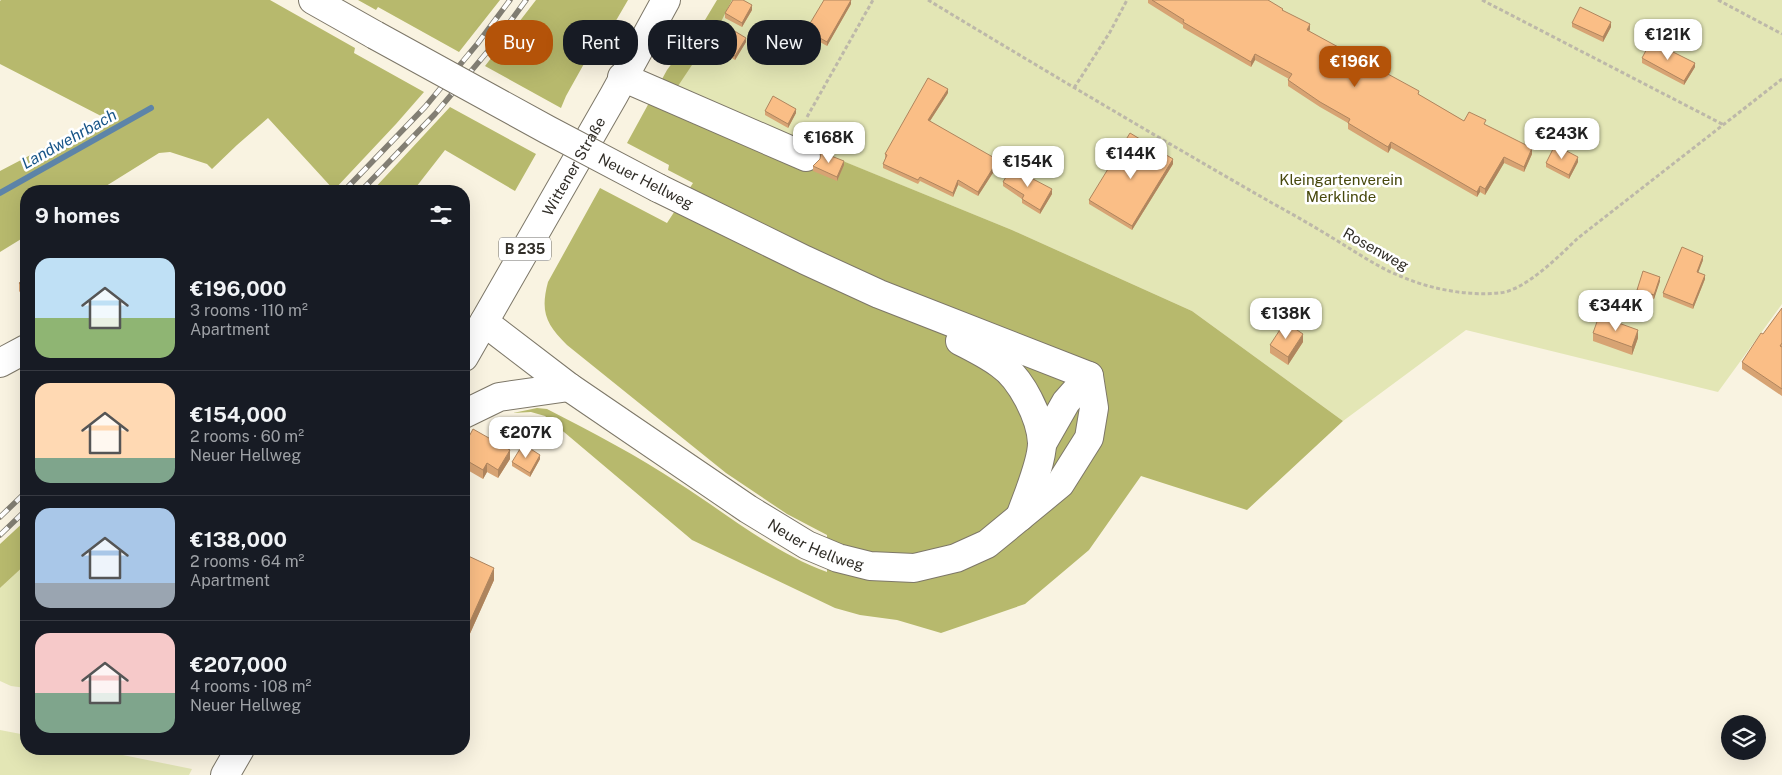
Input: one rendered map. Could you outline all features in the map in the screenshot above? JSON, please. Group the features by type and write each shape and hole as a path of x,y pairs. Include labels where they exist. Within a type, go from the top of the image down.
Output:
{"main road":[{"name":"Neuer Hellweg","path":"314,0 548,130 658,188 805,260 879,294 1089,376 1094,408 1088,438 1060,484 987,544 956,558 914,568 870,566 838,558 807,545 748,509 569,387 484,322"},
{"name":"Wittener Straße","path":"470,346 666,0"},
{"path":"622,77 806,157"},
{"name":"Neuer Hellweg","path":"879,294 1002,364 1023,389 1036,414 1042,444 1036,473 1020,518"},
{"path":"0,363 20,352"},
{"path":"1042,444 1066,402 1089,376"},
{"path":"470,411 499,397 569,387"},
{"path":"225,775 237,755"}],"path":[{"path":"807,117 873,0"},
{"name":"Rosenweg","path":"928,0 1074,88 1398,276 1433,288 1467,293 1501,293 1519,286 1550,264 1578,238 1782,79"},
{"path":"1074,88 1128,0"},
{"path":"1482,0 1724,125"},
{"path":"1718,0 1782,34"}],"green space":[{"path":"270,0 355,48 354,53 424,92 339,185 329,185 268,118 212,169 207,164 170,152 159,153 108,185 20,185 20,240 0,252 0,171 103,117 0,64 0,1"},
{"path":"358,0 500,0 459,52 378,7 376,10"},
{"path":"536,0 628,0 616,20 563,20 563,65 583,65 561,108 485,66 553,65 553,20 521,20"},
{"path":"717,0 732,0 722,20 705,20"},
{"name":"Kleingartenverein Merklinde","path":"732,0 1782,0 1782,304 1718,392 1466,330 1343,421 1192,311 1012,230 673,92 691,65 737,65 737,20 722,20"},
{"path":"671,65 692,65 674,92 1012,230 1192,311 1343,421 1247,510 1141,476 1089,550 1025,604 941,633 897,620 860,615 835,608 692,540 545,416 531,412 513,413 537,408 547,409 598,435 648,464 770,544 807,564 827,572 827,535 787,514 726,473 567,345 554,331 547,317 545,302 548,282 600,188 667,223 693,183 668,170 669,165 627,143"},
{"path":"450,107 536,154 515,191 445,150 418,185 378,185"},
{"path":"20,526 20,570 0,588 0,544"},
{"path":"20,570 20,687 11,686 0,681 0,588"},
{"path":"0,730 20,734 20,755 123,755 192,769 189,775 0,775"}],"building":[{"path":"733,0 743,0 752,5 742,23 725,13"},
{"path":"824,0 851,0 827,42 821,39 821,20 812,20"},
{"path":"1152,0 1268,0 1282,10 1310,24 1307,30 1419,91 1418,94 1464,121 1469,112 1486,120 1484,124 1532,148 1524,167 1504,157 1485,189 1480,186 1477,192 1391,142 1388,147 1348,123 1350,119 1320,102 1288,80 1292,74 1255,54 1251,62 1183,22 1184,20"},
{"path":"1580,7 1611,22 1603,37 1572,23"},
{"path":"737,32 746,38 737,53"},
{"path":"1651,41 1695,63 1684,81 1642,58"},
{"path":"928,78 948,89 928,120 998,160 978,192 958,180 953,193 920,177 918,180 883,164 887,155 885,154"},
{"path":"773,96 796,109 788,124 765,111"},
{"path":"1130,133 1173,159 1132,226 1089,200"},
{"path":"1555,145 1578,157 1569,175 1546,163"},
{"path":"821,152 844,161 837,177 813,166 820,159"},
{"path":"1012,167 1032,180 1052,189 1040,210 1022,199 1024,195 1003,182"},
{"path":"1682,247 1703,256 1697,272 1705,275 1693,305 1663,293"},
{"path":"1643,271 1660,277 1654,295 1637,290"},
{"path":"1782,308 1782,343 1780,346 1782,347 1782,389 1742,362 1761,333 1763,334"},
{"path":"1599,316 1638,330 1632,347 1593,333"},
{"path":"1285,322 1303,334 1288,357 1270,345"},
{"path":"473,429 510,450 498,470 487,463 483,470 470,462 470,435"},
{"path":"523,444 540,455 530,473 512,462"},
{"path":"470,557 494,568 470,622"}],"waterway":[{"name":"Landwehrbach","path":"0,193 151,108"}],"railway":[{"path":"350,185 425,107 478,43 510,0"},
{"path":"367,185 435,114 493,45 526,0"},
{"path":"0,517 20,498"},
{"path":"0,535 20,516"}]}
